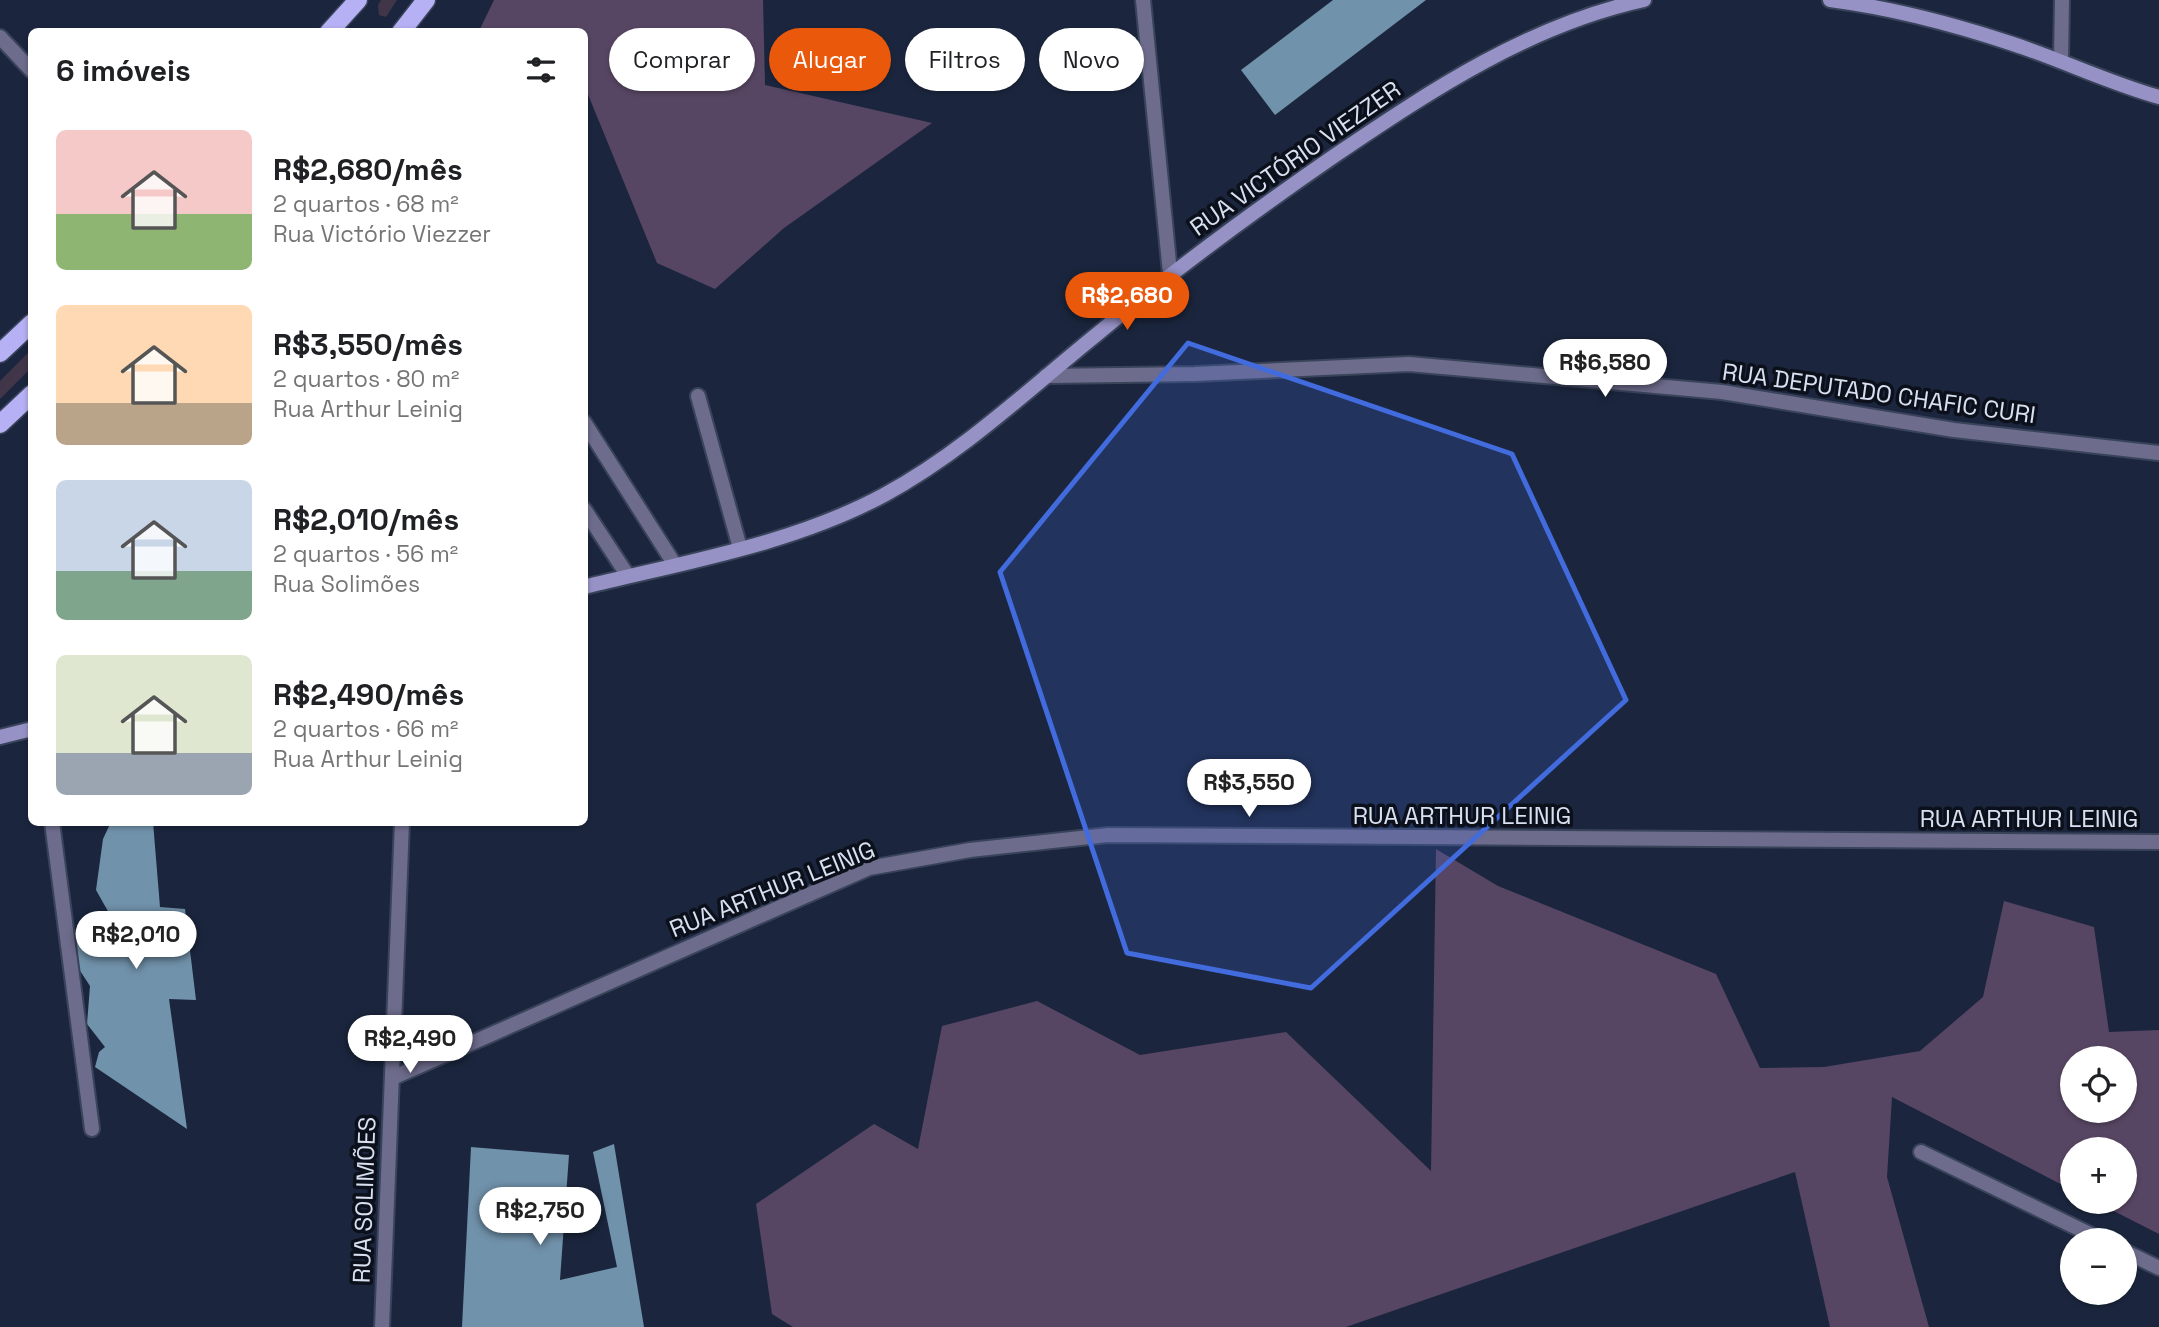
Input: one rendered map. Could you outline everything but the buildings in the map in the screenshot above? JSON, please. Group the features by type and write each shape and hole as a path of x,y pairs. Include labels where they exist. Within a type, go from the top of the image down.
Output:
{"main road":[{"path":"333,28 358,0"},
{"path":"404,28 426,0"},
{"path":"0,354 28,327"},
{"path":"0,425 28,398"}],"street":[{"path":"1143,0 1170,273"},
{"name":"RUA VICTÓRIO VIEZZER","path":"588,586 791,533 842,515 885,494 967,440 1170,273 1293,184 1446,82 1502,52 1560,26 1644,0"},
{"path":"1830,0 1906,13 2013,44 2159,97"},
{"path":"2061,61 2062,0"},
{"path":"0,37 28,67"},
{"name":"RUA DEPUTADO CHAFIC CURI","path":"1046,376 1195,374 1409,364 1722,392 1954,430 2159,453"},
{"path":"698,396 740,548"},
{"path":"588,428 675,565"},
{"path":"588,515 628,576"},
{"path":"0,737 28,730"},
{"path":"53,826 92,1129"},
{"name":"RUA SOLIMÕES","path":"382,1327 402,826"},
{"name":"RUA ARTHUR LEINIG","path":"392,1078 869,869 970,850 1108,835 2159,842"},
{"path":"1921,1152 2077,1228"},
{"path":"2137,1257 2159,1268"}],"highlighted area":[{"path":"1188,343 1512,454 1626,700 1311,988 1127,953 1000,572"}],"shaded area":[{"path":"381,0 397,0 386,17 379,15 378,5"},
{"path":"494,0 763,0 765,85 769,86 769,91 791,91 932,123 784,228 715,289 657,263 588,94 588,28 480,28"},
{"path":"28,353 28,371 0,399 0,381"},
{"path":"1436,849 1498,886 1716,974 1760,1068 1824,1067 1920,1051 1983,997 2004,901 2094,927 2109,1032 2159,1030 2159,1234 2120,1214 2137,1214 2137,1137 2060,1137 2060,1184 1892,1097 1887,1177 1929,1327 1830,1327 1795,1172 1346,1327 793,1327 772,1314 756,1204 874,1124 918,1149 942,1026 1037,1001 1140,1055 1286,1032 1431,1171"}]}
